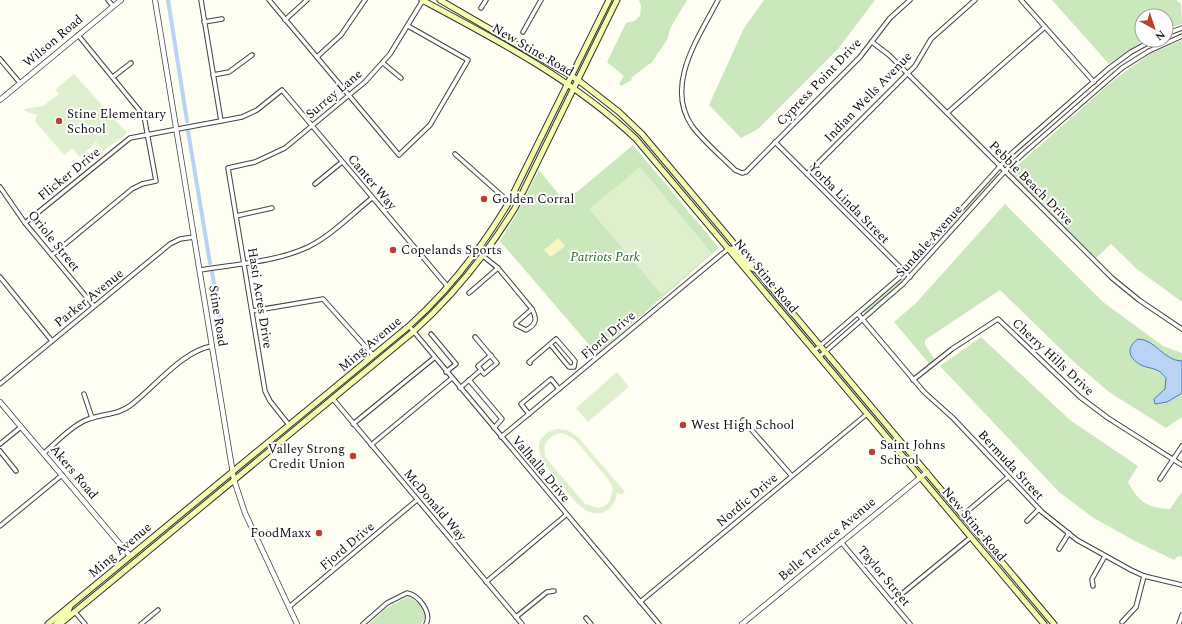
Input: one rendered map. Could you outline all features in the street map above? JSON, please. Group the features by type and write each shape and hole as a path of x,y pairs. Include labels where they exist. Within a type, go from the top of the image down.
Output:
{"main road":[{"name":"New Stine Road","path":"423,0 513,50 567,83 602,109 636,139 970,538 1044,624"},
{"name":"New Stine Road","path":"440,0 578,80 619,112 642,134 1054,624"},
{"name":"Ming Avenue","path":"48,624 409,326 448,287 464,269 490,234 509,202 609,0"},
{"name":"Ming Avenue","path":"60,624 413,332 455,291 496,239 521,195 617,0"},
{"path":"496,239 510,208 509,202"},
{"path":"711,228 717,230 725,239 731,240"},
{"path":"728,249 734,249 749,267 755,269"},
{"path":"455,291 456,284 464,269"},
{"path":"437,310 448,293 448,287"},
{"path":"333,399 336,391 354,371"},
{"path":"311,417 326,400 328,394"},
{"path":"142,555 144,549 157,538 166,527"},
{"path":"106,586 130,561 130,556"},
{"path":"75,612 76,605 91,592 96,584"},
{"path":"56,624 68,612 70,606"}],"street":[{"path":"108,0 114,6"},
{"name":"Wilson Road","path":"0,100 121,0"},
{"name":"Stine Road","path":"155,0 234,480 245,513 297,624"},
{"path":"201,0 221,121"},
{"path":"269,0 399,155 430,125 468,60 408,26"},
{"path":"285,20 307,0"},
{"path":"317,57 341,35 365,0"},
{"name":"Surrey Lane","path":"228,168 255,162 292,143 349,95 383,63 408,26 423,0"},
{"path":"481,8 486,0"},
{"path":"523,32 541,0"},
{"name":"Cypress Point Drive","path":"718,0 684,69 681,83 682,98 686,113 692,126 739,172 746,172 860,57 890,18 910,0"},
{"name":"Indian Wells Avenue","path":"806,174 918,62 931,39 975,0"},
{"path":"1021,0 1094,82"},
{"path":"204,22 222,19"},
{"path":"947,113 1045,27"},
{"path":"52,255 132,189 142,184 156,181 146,122 141,111 78,35"},
{"name":"Sundale Avenue","path":"819,357 910,277 1005,171 1048,132 1130,63 1149,51 1182,36"},
{"name":"Pebble Beach Drive","path":"872,42 907,73 1112,278 1139,300 1175,326 1182,329"},
{"name":"Sundale Avenue","path":"814,351 858,314 904,272 1000,166 1082,92 1125,56 1139,48"},
{"path":"213,76 229,72 252,55"},
{"path":"1125,56 1130,63"},
{"path":"0,59 20,83"},
{"path":"113,77 131,63"},
{"path":"383,63 401,78"},
{"name":"Flicker Drive","path":"25,223 124,141 136,135 221,121 250,114 282,90"},
{"name":"Canter Way","path":"282,90 448,287"},
{"path":"1082,92 1088,97"},
{"path":"1043,126 1048,132"},
{"name":"Yorba Linda Street","path":"775,142 910,277"},
{"path":"454,154 509,202"},
{"path":"316,184 342,162"},
{"name":"Hasti Acres Drive","path":"228,168 265,391 270,401 289,425"},
{"name":"Oriole Street","path":"0,187 25,223 94,306"},
{"path":"200,270 281,256 309,246 325,236 372,198"},
{"path":"236,216 272,208"},
{"name":"Parker Avenue","path":"0,384 170,244 180,239 194,237"},
{"name":"Fjord Drive","path":"501,437 728,249"},
{"path":"483,256 498,268 532,309 536,319 535,323 526,330 516,325 516,323 532,309"},
{"path":"469,293 498,268"},
{"path":"0,277 52,341"},
{"path":"252,311 323,299 373,355"},
{"name":"Bermuda Street","path":"858,314 924,392 953,418 1039,509 1069,533 1106,556 1144,576 1182,585"},
{"name":"Cherry Hills Drive","path":"913,380 952,349 998,319 1080,397 1108,418 1182,465"},
{"name":"Valhalla Drive","path":"409,326 434,358 658,624"},
{"path":"431,334 456,364 446,372"},
{"path":"475,337 491,355 497,363 484,374 478,366 491,355"},
{"path":"530,363 529,362 556,339 575,361 574,367"},
{"path":"550,344 569,367 574,367 579,372"},
{"path":"44,454 77,425 92,418 124,409 188,356 201,349 212,346"},
{"path":"353,424 434,358"},
{"path":"460,388 481,370"},
{"path":"371,445 452,378"},
{"path":"529,414 521,404 546,383 551,379 559,389"},
{"path":"469,380 502,419 494,428"},
{"path":"84,394 92,418"},
{"name":"McDonald Way","path":"333,399 522,624"},
{"name":"Akers Road","path":"0,402 130,556"},
{"name":"Nordic Drive","path":"640,602 791,475 867,414"},
{"path":"743,420 791,475"},
{"path":"0,444 21,427"},
{"path":"1160,479 1182,446"},
{"path":"0,451 16,471"},
{"name":"Belle Terrace Avenue","path":"742,624 927,472"},
{"path":"0,526 62,475"},
{"path":"963,515 1008,477"},
{"name":"Fjord Drive","path":"289,607 417,500"},
{"path":"1027,521 1039,509"},
{"path":"486,582 566,515"},
{"path":"1059,549 1069,533"},
{"path":"892,602 970,538"},
{"name":"Taylor Street","path":"841,542 910,624"},
{"path":"1093,586 1092,579 1106,556"},
{"path":"1122,622 1136,607 1144,576"},
{"path":"516,617 547,592 554,591"},
{"path":"363,624 387,604 407,593 413,595 427,610 429,616 426,624"},
{"path":"141,624 158,610"},
{"path":"75,612 85,624"},
{"path":"1179,624 1182,615"},
{"path":"586,618 591,624"}],"green space":[{"path":"639,0 687,0 671,27 667,40 652,62 631,78 632,80 621,86 619,84 624,76 607,62 626,23 634,21 640,16 641,6"},
{"path":"764,0 875,0 838,49 758,129 741,138 709,105 744,28"},
{"path":"1052,0 1176,0 1181,4 1182,24 1174,26 1174,8 1134,8 1134,47 1109,64"},
{"path":"1182,40 1182,302 1137,269 1111,244 1096,258 1009,173 1115,79 1150,54 1164,48 1174,48 1174,44"},
{"name":"Patriots Park","path":"633,145 719,248 597,354 500,241 516,215 539,170 565,202"},
{"path":"997,172 999,174 949,231 947,231 946,229"},
{"path":"1005,204 1103,302 1163,346 1182,353 1182,417 1166,428 1109,392 1074,362 1000,290 925,340 925,345 936,361 926,370 928,362 894,322 916,303"},
{"path":"902,278 904,278 903,281 866,314 864,313 864,311"},
{"path":"981,337 1070,420 1138,466 1128,482 1136,495 1144,503 1170,509 1181,493 1182,494 1182,557 1178,556 1174,560 1135,541 1092,517 1059,492 940,366"},
{"path":"407,597 416,602 423,611 425,618 421,624 369,624 385,609"}],"sand":[{"path":"558,238 565,246 551,257 544,250"}],"shaded area":[{"path":"74,74 127,133 103,151 96,142 80,157 72,148 64,155 35,121 37,115 25,111 24,109 43,106 59,94 55,90"},
{"path":"640,167 712,253 662,295 589,209"},
{"path":"617,372 629,387 588,422 576,408"},
{"path":"557,429 567,430 578,437 625,492 621,495 617,492 613,504 607,510 600,513 587,511 575,501 544,462 540,454 539,447 540,440 546,434","holes":["555,434 565,434 574,439 608,479 613,488 610,501 605,506 598,508 585,504 546,458 545,446 548,439"]}],"water":[{"path":"1138,339 1150,342 1170,358 1182,361 1182,393 1167,402 1155,404 1154,399 1165,389 1166,378 1159,371 1141,365 1133,359 1130,349 1134,342"}],"waterway":[{"path":"168,0 187,121"},
{"path":"188,131 210,263"},
{"path":"212,272 223,339"}],"place":[{"name":"Stine Elementary School","path":"59,121"},
{"name":"Golden Corral","path":"484,199"},
{"name":"Copelands Sports","path":"393,250"},
{"name":"West High School","path":"683,425"},
{"name":"Saint Johns School","path":"872,452"},
{"name":"Valley Strong Credit Union","path":"353,456"},
{"name":"FoodMaxx","path":"319,533"}]}
